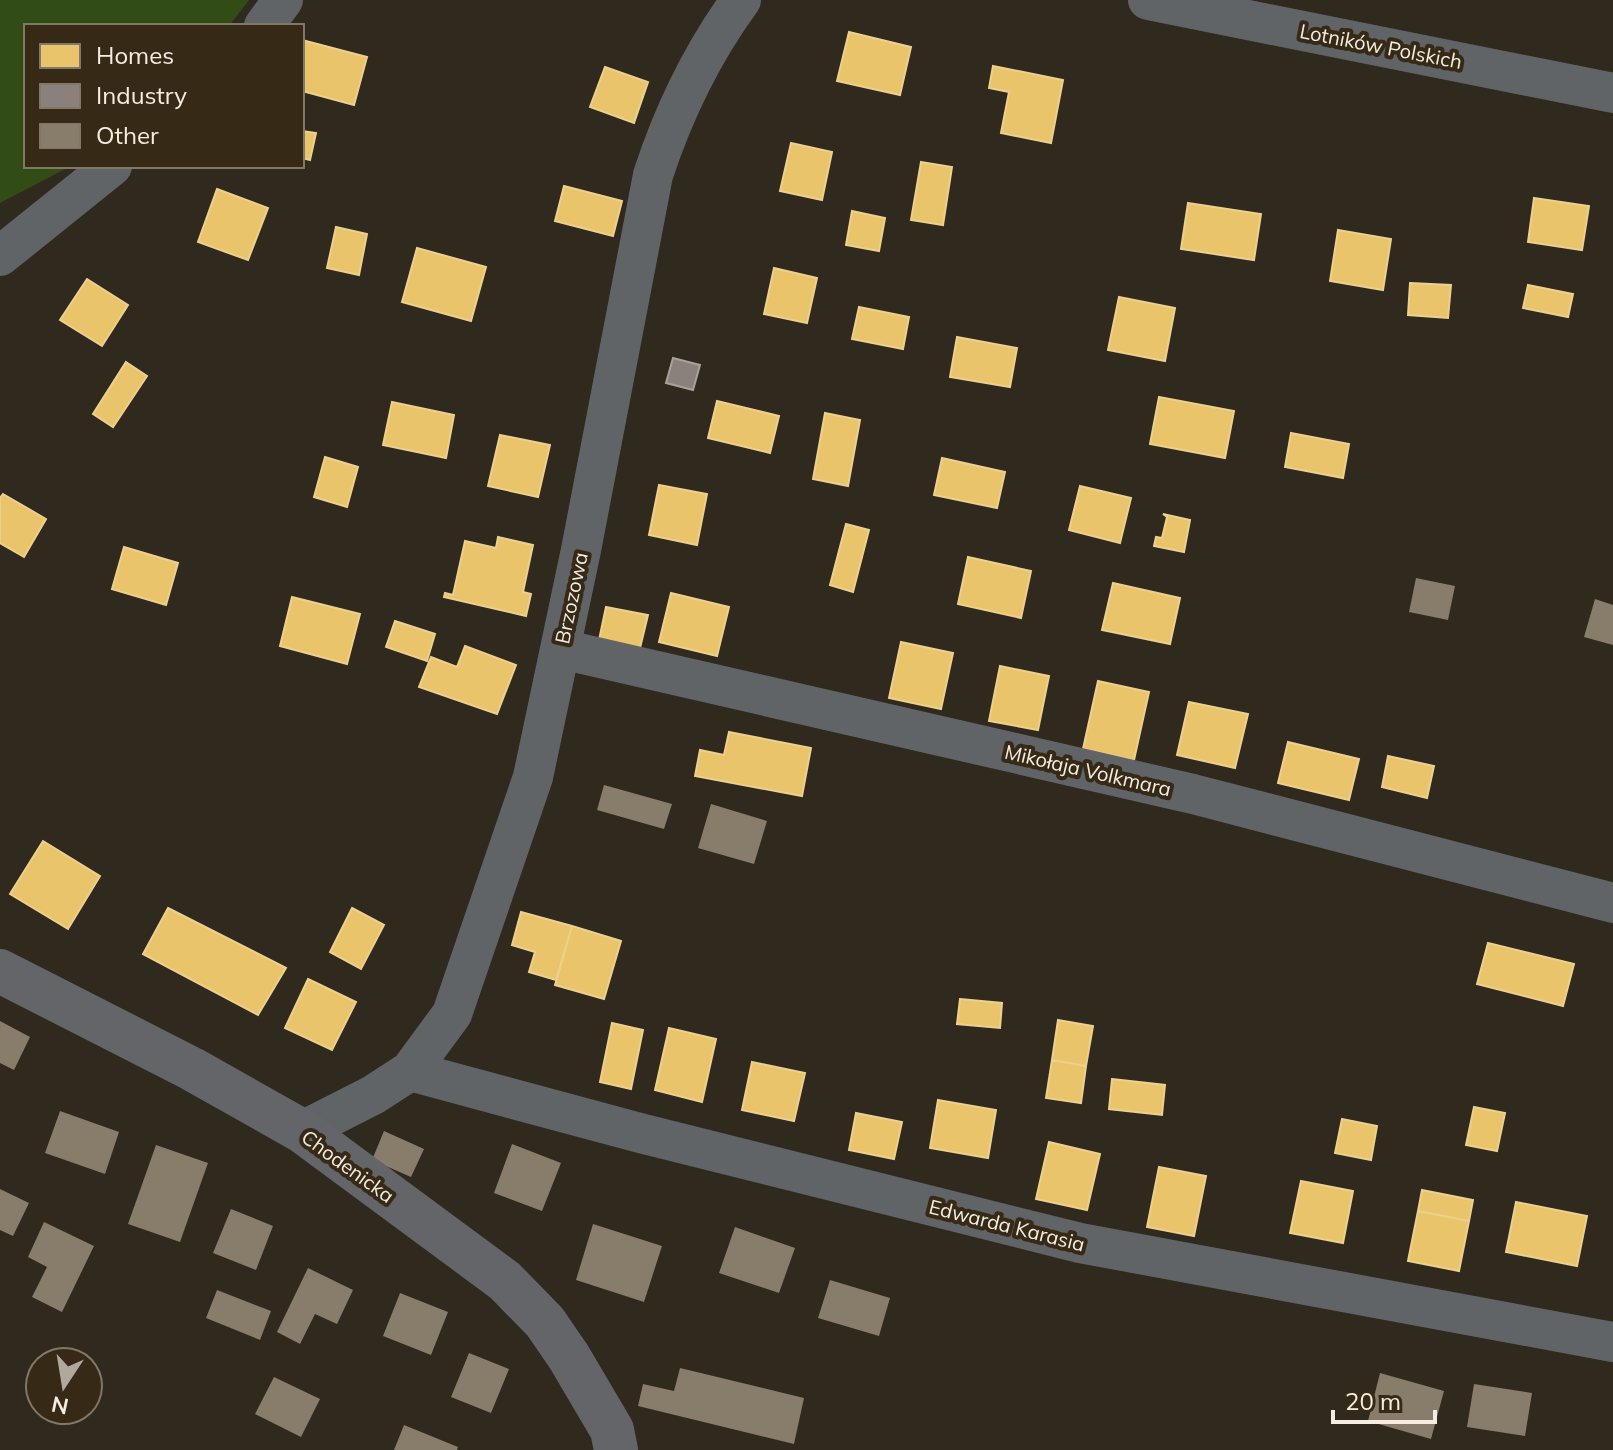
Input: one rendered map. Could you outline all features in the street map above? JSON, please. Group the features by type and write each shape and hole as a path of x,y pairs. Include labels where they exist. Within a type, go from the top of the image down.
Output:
{"street":[{"path":"265,24 283,0"},
{"name":"Brzozowa","path":"302,1131 373,1095 410,1071 452,1014 533,777 561,649 653,175 666,137 686,95 741,0"},
{"name":"Lotników Polskich","path":"1148,0 1613,93"},
{"path":"0,256 110,168"},
{"name":"Mikołaja Volkmara","path":"561,649 1193,794 1613,903"},
{"name":"Chodenicka","path":"0,971 192,1069 302,1131 505,1281 545,1322 569,1357 612,1430 616,1450"},
{"name":"Edwarda Karasia","path":"410,1071 640,1133 1080,1243 1613,1342"}],"green space":[{"path":"0,0 249,0 231,24 24,24 24,168 67,168 0,203"}],"building: Homes":[{"path":"849,32 911,47 900,95 837,81"},
{"path":"304,41 367,57 354,105 304,92"},
{"path":"993,66 1063,80 1051,143 1001,133 1009,92 989,88"},
{"path":"605,67 648,82 634,123 590,107"},
{"path":"304,131 316,133 310,160 304,158"},
{"path":"791,143 832,152 822,200 780,191"},
{"path":"921,162 952,167 943,225 911,220"},
{"path":"564,186 622,201 613,236 555,221"},
{"path":"217,189 268,208 248,260 198,242"},
{"path":"1534,198 1589,206 1582,250 1528,242"},
{"path":"1188,203 1261,214 1254,260 1181,249"},
{"path":"852,211 885,218 879,251 846,245"},
{"path":"336,227 367,234 359,275 327,268"},
{"path":"1338,230 1391,239 1383,290 1330,281"},
{"path":"417,248 486,267 471,321 402,302"},
{"path":"774,268 817,278 807,323 764,314"},
{"path":"87,279 128,305 102,346 60,320"},
{"path":"1410,283 1451,285 1448,318 1408,315"},
{"path":"1528,285 1573,294 1568,317 1523,308"},
{"path":"1119,297 1175,308 1165,361 1108,350"},
{"path":"859,307 909,317 903,349 852,339"},
{"path":"957,337 1017,348 1010,387 950,377"},
{"path":"126,362 147,376 113,427 93,414"},
{"path":"1159,397 1234,411 1225,458 1150,444"},
{"path":"717,401 779,416 770,453 708,438"},
{"path":"392,402 454,415 446,458 383,445"},
{"path":"825,413 860,420 848,486 813,479"},
{"path":"1291,433 1349,444 1343,478 1285,467"},
{"path":"500,435 550,445 538,497 488,486"},
{"path":"325,457 358,467 347,507 314,497"},
{"path":"942,458 1005,472 997,508 934,495"},
{"path":"659,485 707,494 697,545 649,535"},
{"path":"1080,486 1131,498 1120,543 1069,530"},
{"path":"3,494 46,519 24,557 0,543 0,498"},
{"path":"1163,514 1190,520 1184,552 1154,546 1156,537 1162,538 1167,517"},
{"path":"846,524 869,530 853,592 830,585"},
{"path":"498,537 533,545 523,592 531,594 526,616 444,597 445,593 453,595 465,541 496,548"},
{"path":"124,547 178,563 166,605 112,589"},
{"path":"968,557 1031,571 1021,618 958,604"},
{"path":"1113,583 1180,598 1170,644 1102,630"},
{"path":"671,593 729,607 717,656 659,642"},
{"path":"292,597 360,614 347,664 280,646"},
{"path":"606,607 648,615 640,648 599,640"},
{"path":"395,621 435,634 427,661 386,647"},
{"path":"901,642 953,653 941,709 889,698"},
{"path":"465,646 516,665 497,714 419,687 431,657 457,667"},
{"path":"1000,666 1049,676 1038,730 989,721"},
{"path":"1098,681 1149,692 1134,760 1083,749"},
{"path":"1189,702 1248,714 1235,768 1177,755"},
{"path":"729,732 811,748 802,796 695,776 700,750 724,755"},
{"path":"1288,742 1359,759 1349,800 1278,783"},
{"path":"1388,756 1434,766 1427,798 1382,787"},
{"path":"43,841 100,876 68,929 10,894"},
{"path":"168,908 286,968 258,1015 143,954"},
{"path":"352,908 384,925 361,969 330,952"},
{"path":"521,912 572,926 556,980 529,972 535,952 512,945"},
{"path":"572,926 621,941 604,999 555,985"},
{"path":"1488,943 1574,964 1563,1006 1477,984"},
{"path":"308,979 356,1002 332,1050 285,1028"},
{"path":"960,999 1002,1003 1000,1028 957,1024"},
{"path":"1058,1020 1093,1026 1086,1066 1052,1060"},
{"path":"612,1023 643,1030 631,1089 600,1082"},
{"path":"669,1028 716,1039 702,1102 655,1090"},
{"path":"1052,1060 1086,1066 1081,1103 1046,1098"},
{"path":"752,1062 805,1073 794,1121 742,1110"},
{"path":"1112,1079 1165,1085 1162,1115 1109,1109"},
{"path":"938,1100 996,1110 988,1158 930,1148"},
{"path":"1474,1107 1505,1113 1497,1151 1466,1145"},
{"path":"856,1113 902,1122 894,1159 849,1150"},
{"path":"1342,1119 1377,1126 1371,1160 1335,1153"},
{"path":"1049,1142 1100,1154 1087,1210 1036,1199"},
{"path":"1159,1167 1206,1176 1194,1236 1147,1227"},
{"path":"1301,1181 1353,1191 1343,1243 1290,1233"},
{"path":"1422,1190 1473,1200 1469,1221 1418,1211"},
{"path":"1516,1202 1587,1216 1577,1266 1506,1252"},
{"path":"1418,1211 1469,1221 1459,1271 1408,1261"}],"building: Industry":[{"path":"673,358 700,365 693,390 666,383"}],"building: Other":[{"path":"1416,578 1455,586 1448,620 1409,612"},
{"path":"1595,599 1613,605 1613,645 1584,637"},
{"path":"604,785 672,804 664,829 597,810"},
{"path":"711,804 767,821 754,864 698,848"},
{"path":"0,1021 30,1037 14,1070 0,1063"},
{"path":"60,1111 119,1132 105,1174 45,1153"},
{"path":"384,1131 424,1149 411,1177 372,1160"},
{"path":"512,1144 561,1163 542,1211 494,1193"},
{"path":"156,1145 208,1163 180,1242 128,1224"},
{"path":"0,1189 29,1203 13,1236 0,1230"},
{"path":"231,1209 273,1226 256,1270 213,1253"},
{"path":"44,1222 94,1246 62,1312 32,1297 47,1267 28,1257"},
{"path":"593,1224 662,1246 644,1302 576,1280"},
{"path":"735,1227 795,1248 779,1293 719,1273"},
{"path":"308,1268 353,1290 337,1324 315,1314 300,1344 277,1332"},
{"path":"830,1280 890,1298 879,1336 818,1318"},
{"path":"217,1290 271,1311 260,1340 206,1318"},
{"path":"400,1293 448,1312 431,1355 383,1336"},
{"path":"469,1353 509,1369 491,1413 451,1397"},
{"path":"680,1368 804,1398 794,1444 638,1406 643,1384 674,1391"},
{"path":"1380,1373 1444,1391 1431,1439 1368,1421"},
{"path":"274,1377 320,1399 301,1437 255,1414"},
{"path":"1474,1384 1532,1393 1525,1436 1467,1427"},
{"path":"404,1425 458,1447 457,1450 394,1450"}]}
